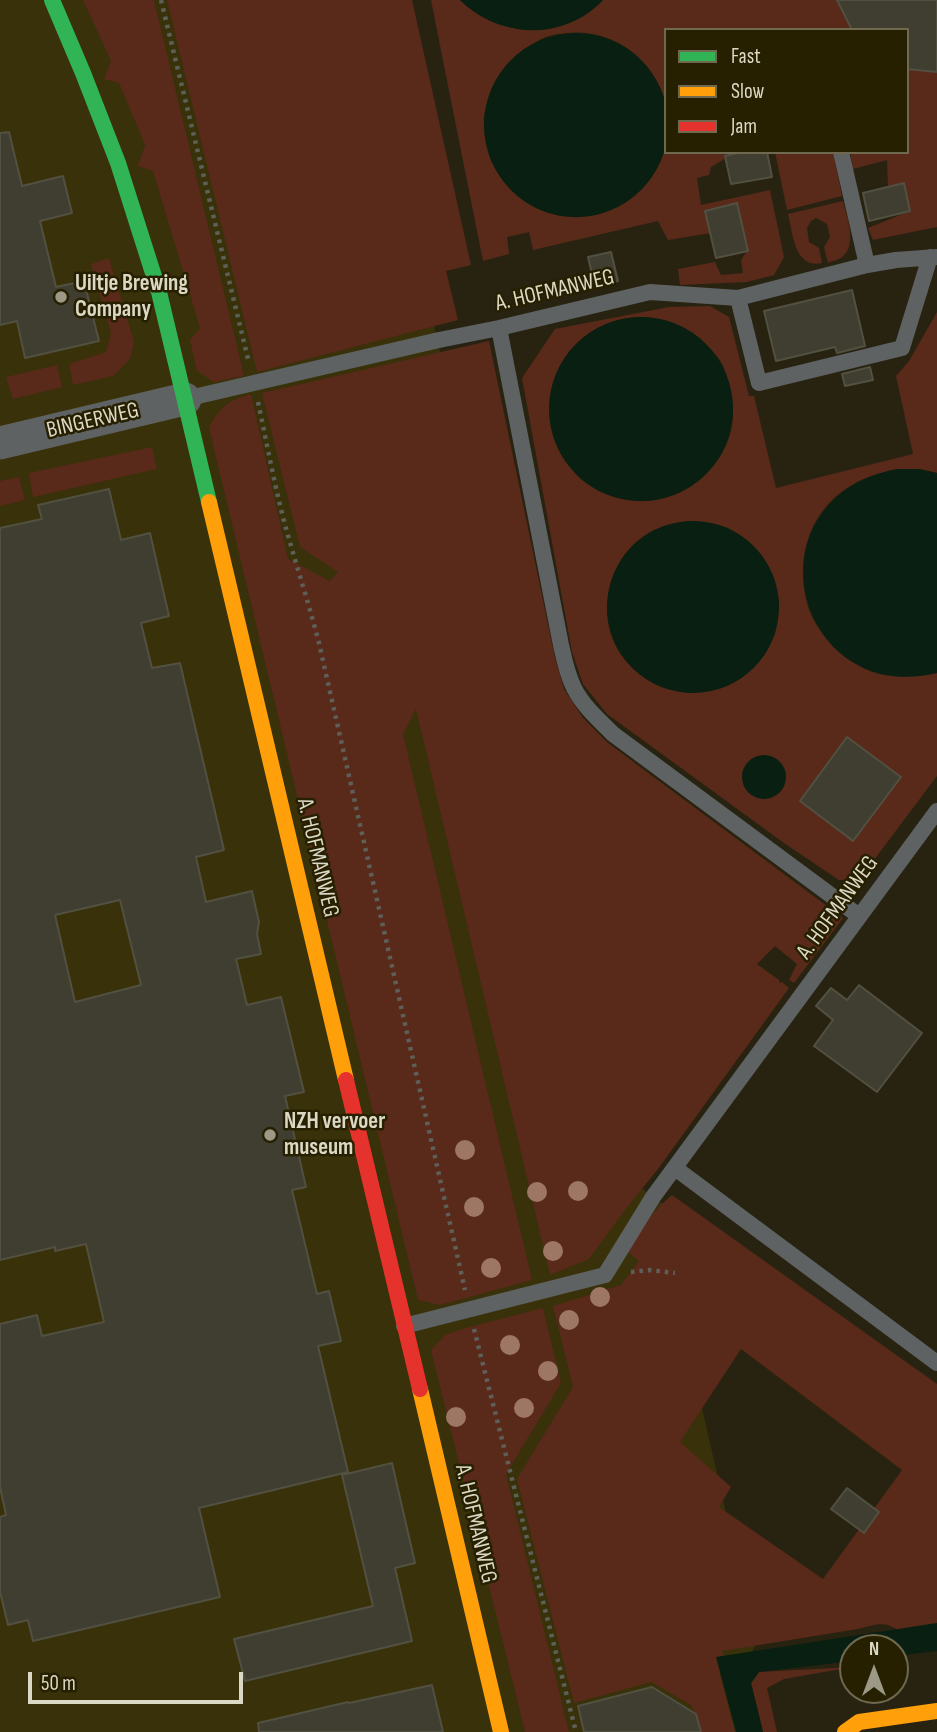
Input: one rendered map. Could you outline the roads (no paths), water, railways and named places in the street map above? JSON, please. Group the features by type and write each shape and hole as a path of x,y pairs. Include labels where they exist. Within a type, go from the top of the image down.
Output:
{"street":[{"name":"A. HOFMANWEG","path":"52,0 83,72 121,174 159,292 501,1732"},
{"name":"BINGERWEG","path":"0,443 185,399"},
{"path":"845,1732 859,1722 937,1711"}],"lane":[{"path":"841,154 867,265"},
{"name":"A. HOFMANWEG","path":"185,399 650,292 738,298 867,265 933,257"},
{"path":"738,298 759,383 902,348 933,257"},
{"path":"499,328 561,645 574,688 613,734 859,916"},
{"name":"A. HOFMANWEG","path":"404,1326 605,1275 653,1197 937,811"},
{"path":"675,1168 937,1363"}],"place":[{"name":"Uiltje Brewing Company","path":"61,297"},
{"name":"NZH vervoer museum","path":"270,1135"}]}
